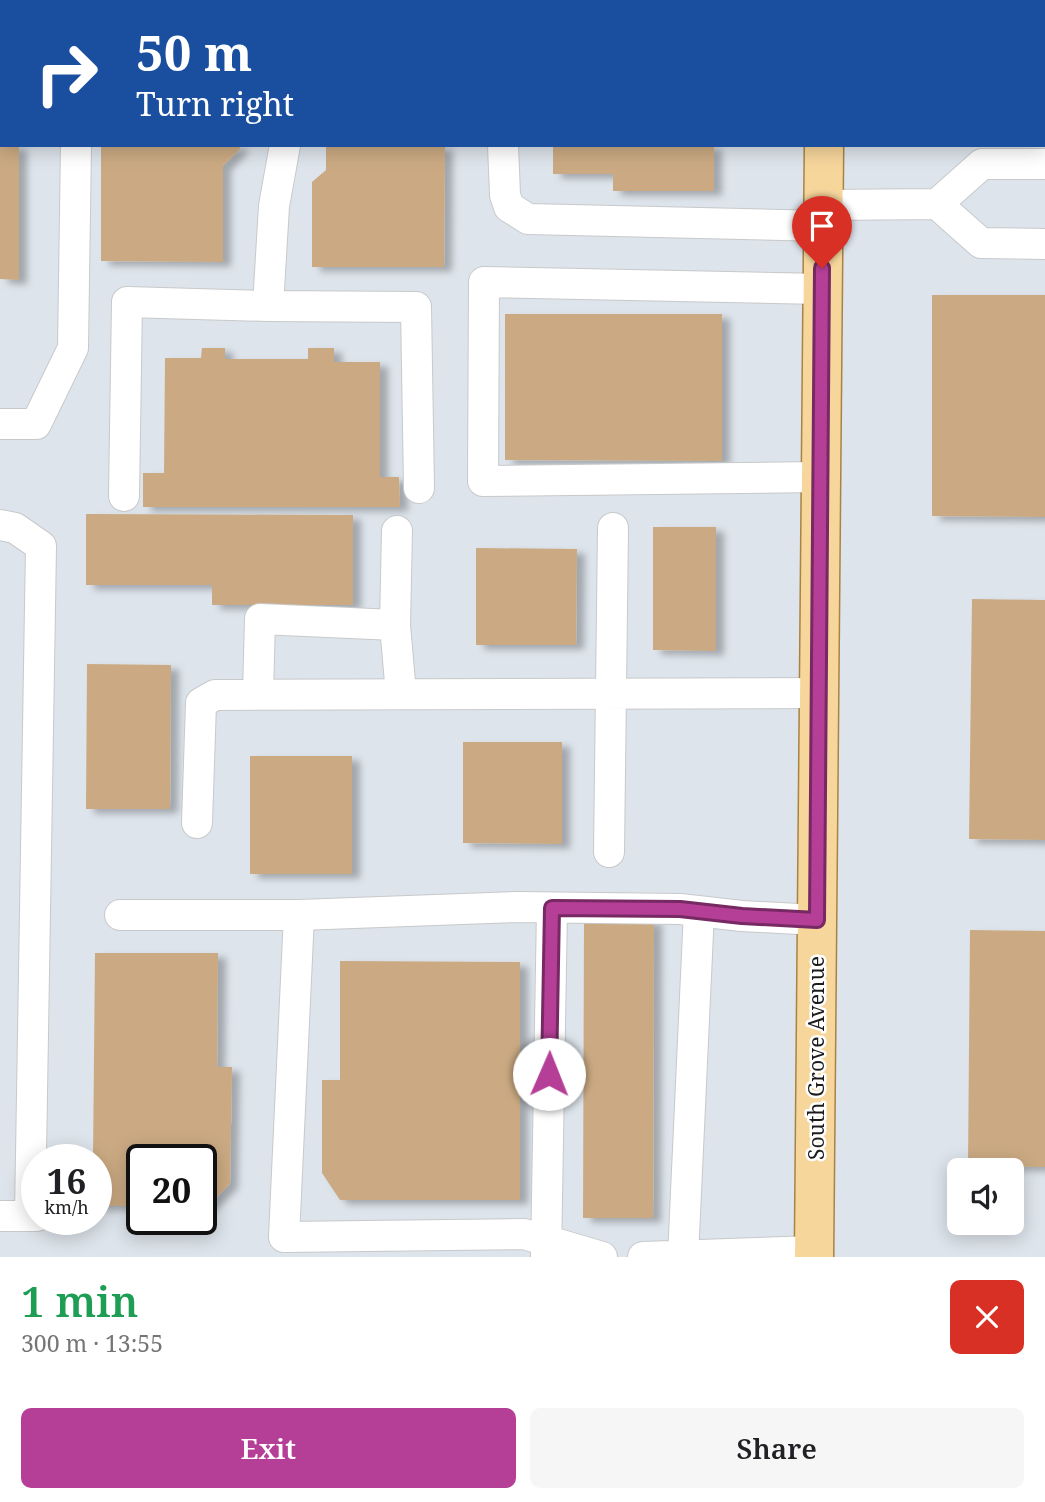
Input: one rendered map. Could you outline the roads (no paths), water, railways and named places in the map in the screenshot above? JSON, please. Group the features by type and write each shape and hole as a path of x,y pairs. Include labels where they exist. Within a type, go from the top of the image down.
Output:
{"main road":[{"name":"South Grove Avenue","path":"814,1254 824,147"}],"street":[{"path":"0,424 36,424 73,348 76,147"},
{"path":"268,306 274,206 285,147"},
{"path":"503,147 505,195 509,207 528,219 823,215 937,204 982,164 1045,164"},
{"path":"937,204 981,243 1045,244"},
{"path":"821,477 483,481 484,282 822,289"},
{"path":"124,496 127,302 416,307 419,488"},
{"path":"0,525 15,528 41,547 34,918 34,1144"},
{"path":"609,852 613,528"},
{"path":"397,531 395,625 401,694"},
{"path":"258,694 260,619 395,625"},
{"path":"197,823 201,703 215,695 819,693"},
{"path":"120,915 299,915 552,908 680,909 817,920"},
{"path":"546,1249 552,908"},
{"path":"683,1256 699,911"},
{"path":"299,915 284,1237 341,1247 524,1234 546,1249 602,1257"},
{"path":"0,1216 21,1216"},
{"path":"643,1257 814,1254"}]}
